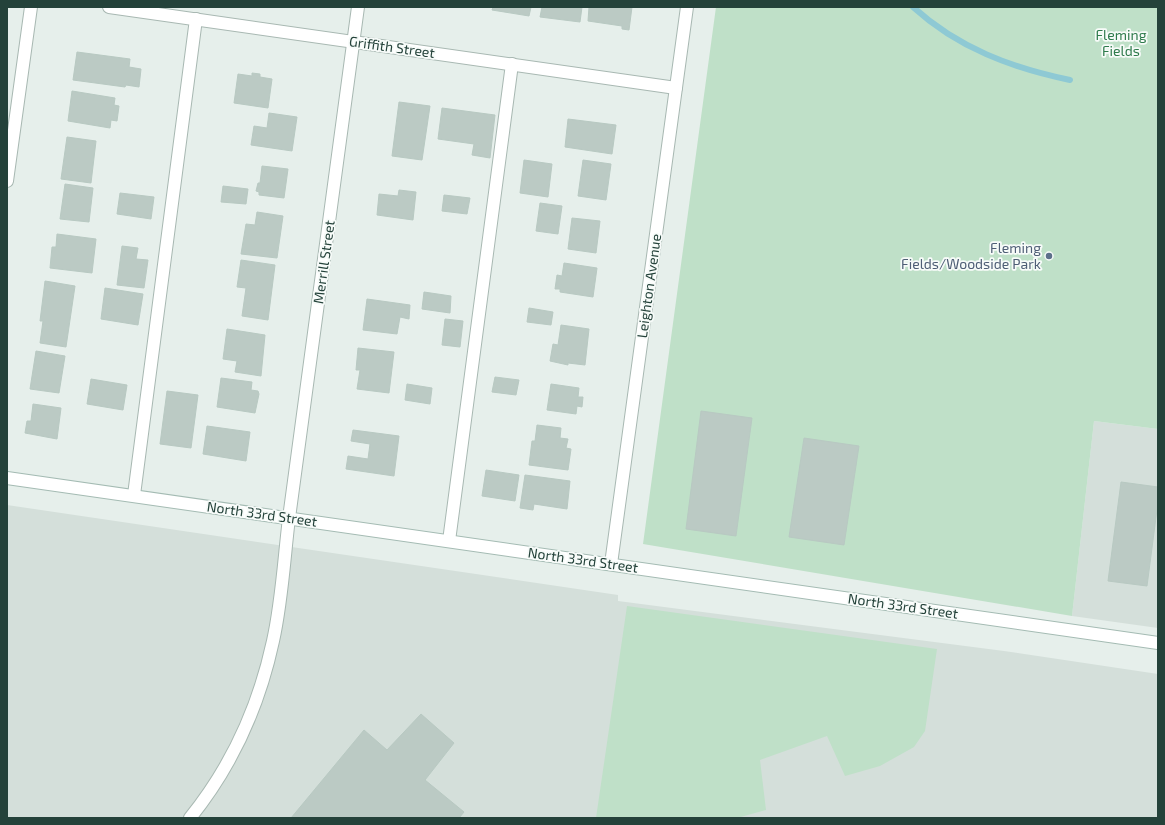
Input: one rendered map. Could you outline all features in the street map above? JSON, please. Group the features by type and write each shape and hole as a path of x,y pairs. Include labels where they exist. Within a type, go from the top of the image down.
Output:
{"street":[{"path":"7,181 32,7"},
{"name":"Griffith Street","path":"109,7 676,88"},
{"name":"Merrill Street","path":"190,818 218,778 241,739 256,702 274,640 358,7"},
{"name":"Leighton Avenue","path":"611,564 687,7"},
{"path":"134,495 196,20"},
{"path":"449,541 512,64"},
{"name":"North 33rd Street","path":"7,478 1158,643"}],"shaded area":[{"path":"1094,421 1158,429 1158,628 1072,616"},
{"path":"7,505 618,595 618,601 1004,651 1158,674 1158,818 7,818"}],"green space":[{"name":"Fleming Fields","path":"716,7 1158,7 1158,429 1094,421 1072,616 643,544"},
{"path":"627,606 937,649 925,731 914,747 880,766 845,776 827,736 760,760 766,810 737,818 596,818"}],"building":[{"path":"493,7 531,7 529,16 492,10"},
{"path":"542,7 582,7 580,22 540,17"},
{"path":"589,7 632,7 629,30 622,29 622,26 588,21"},
{"path":"77,52 130,59 129,67 141,69 139,87 126,85 125,87 73,80"},
{"path":"252,73 260,74 260,77 272,79 268,108 234,103 238,74 252,76"},
{"path":"72,91 115,98 114,105 119,106 117,121 111,120 110,128 68,121"},
{"path":"399,102 430,106 422,160 392,156"},
{"path":"442,108 495,115 490,158 472,155 474,144 438,139"},
{"path":"269,113 297,117 292,151 251,145 254,126 267,128"},
{"path":"568,119 616,125 612,154 565,147"},
{"path":"67,137 96,141 91,183 61,179"},
{"path":"524,160 552,164 548,197 520,193"},
{"path":"583,160 611,164 606,200 578,196"},
{"path":"262,166 288,169 284,198 259,195 259,192 256,191 258,183 260,183"},
{"path":"65,184 93,188 89,222 60,219"},
{"path":"223,186 248,189 246,204 221,202"},
{"path":"399,190 416,192 413,220 377,215 379,194 398,196"},
{"path":"120,193 154,197 151,219 117,214"},
{"path":"444,195 470,198 467,214 442,211"},
{"path":"540,203 562,206 558,234 536,231"},
{"path":"257,212 283,216 277,258 241,254 246,224 255,225"},
{"path":"572,218 600,221 596,253 568,249"},
{"path":"57,234 96,239 92,273 50,268 52,247 56,247"},
{"path":"122,246 138,248 136,259 148,260 144,288 117,285"},
{"path":"241,260 275,265 268,320 242,316 246,288 237,287"},
{"path":"564,263 597,268 593,297 560,292 560,289 555,289 557,275 562,276"},
{"path":"45,281 75,286 66,347 40,343 43,321 40,321"},
{"path":"105,288 143,294 138,325 101,319"},
{"path":"424,292 451,296 450,313 422,309"},
{"path":"367,299 410,305 409,319 400,317 397,334 363,330"},
{"path":"529,308 553,312 551,325 527,322"},
{"path":"445,319 463,321 460,347 442,345"},
{"path":"561,325 589,329 585,365 568,363 568,365 550,361 553,344 558,345"},
{"path":"227,329 265,335 261,376 235,372 237,361 223,359"},
{"path":"358,348 394,352 389,393 357,389 360,370 356,370"},
{"path":"36,351 65,356 59,393 30,389"},
{"path":"495,377 519,380 516,395 492,392"},
{"path":"221,378 252,382 251,390 258,391 259,394 255,413 217,407"},
{"path":"91,379 127,385 123,410 87,404"},
{"path":"407,384 432,388 430,404 405,400"},
{"path":"551,384 579,388 578,397 583,397 582,407 577,406 576,414 547,410"},
{"path":"167,391 198,395 191,448 160,444"},
{"path":"33,404 61,408 57,439 25,433 27,421 31,421"},
{"path":"701,411 752,418 736,536 686,529"},
{"path":"537,425 561,428 560,438 568,439 566,448 571,449 568,470 529,465 532,441 535,441"},
{"path":"207,426 250,432 246,461 203,454"},
{"path":"353,430 399,436 394,476 346,469 348,456 368,459 370,444 351,441"},
{"path":"804,438 859,446 844,545 789,537"},
{"path":"486,470 519,475 515,501 482,496"},
{"path":"525,475 570,481 567,509 534,504 533,510 520,508"},
{"path":"1121,482 1158,487 1158,502 1147,586 1108,581"},
{"path":"421,714 454,743 425,780 464,812 459,818 291,818 364,730 387,750"}],"waterway":[{"path":"913,7 948,34 967,45 1027,69 1070,80"}],"place":[{"name":"Fleming Fields/Woodside Park","path":"1049,256"}]}
